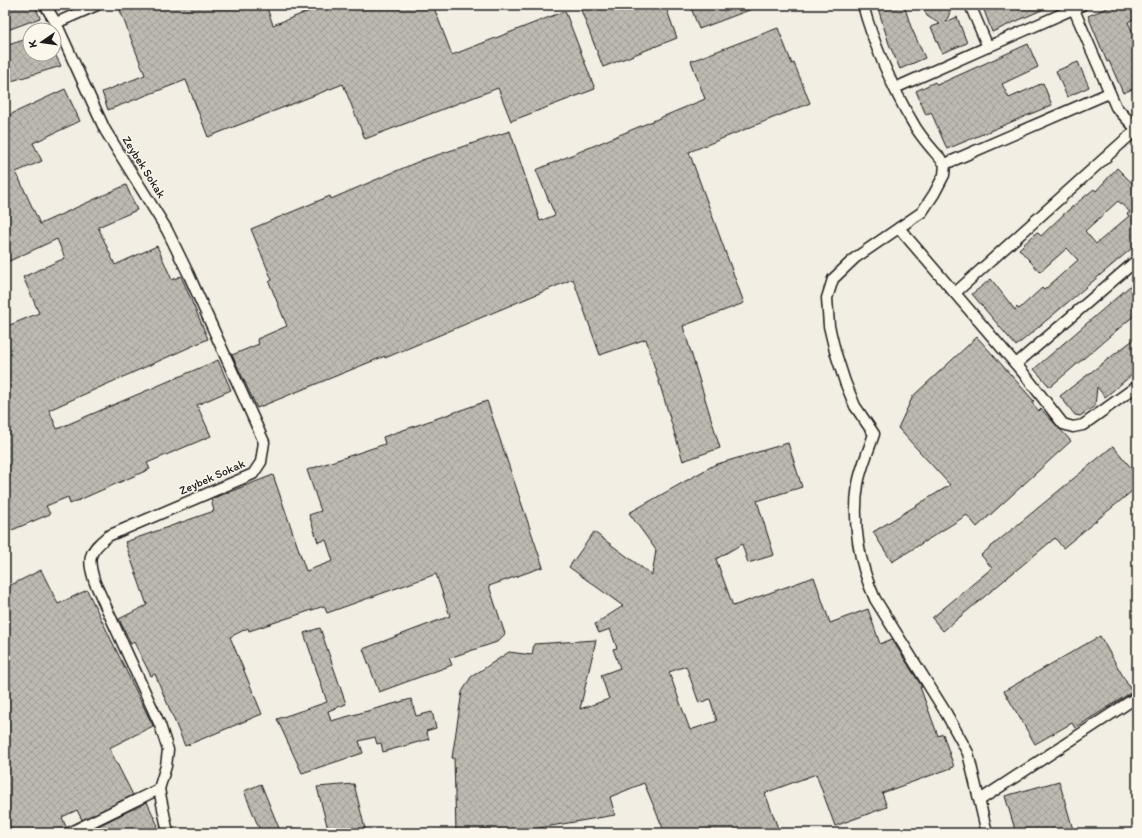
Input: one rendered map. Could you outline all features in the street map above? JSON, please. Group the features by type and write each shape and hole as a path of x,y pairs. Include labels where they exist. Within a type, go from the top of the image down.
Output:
{"street":[{"name":"Zeybek Sokak","path":"45,5 55,22"},
{"path":"58,22 97,5"},
{"path":"863,5 866,19 895,88 913,124 945,164 944,174 934,194 922,212 855,258 833,279 827,298 829,326 845,382 855,406 874,434 858,483 856,515 861,561 866,580 875,599 946,713 968,753 987,833"},
{"path":"970,5 988,47"},
{"path":"895,88 1076,6 1109,93 1116,107 1137,129 955,293"},
{"name":"Zeybek Sokak","path":"62,36 105,130 167,230 188,273 264,442 261,462 253,474 108,536 94,547 90,560 95,583 157,718 168,750 166,766 159,789 168,833"},
{"path":"945,164 1109,93"},
{"path":"899,228 1016,364 1063,424 1073,427 1083,425 1137,386"},
{"path":"1016,364 1137,260"},
{"path":"980,800 1137,697"},
{"path":"69,833 159,789"}],"building":[{"path":"5,5 35,5 40,18 29,22 22,22 22,25 5,31"},
{"path":"118,5 266,5 273,25 325,5 433,5 452,55 565,11 595,89 511,121 498,88 365,139 343,84 208,137 186,80 108,110 102,92 145,75"},
{"path":"579,5 665,5 677,38 603,67"},
{"path":"690,5 760,5 760,6 699,29"},
{"path":"877,5 904,5 911,27 925,58 900,69 889,44"},
{"path":"922,5 953,5 946,22 957,17 967,43 942,53 931,27 940,24 927,16"},
{"path":"996,5 1053,5 992,32 984,10"},
{"path":"1114,5 1137,5 1137,17 1128,22 1137,42 1137,87 1123,93 1109,61 1107,62 1088,16"},
{"path":"778,28 792,64 794,63 810,103 689,152 744,303 683,326 720,448 683,461 646,339 600,355 573,279 385,358 385,356 257,408 232,355 259,344 257,339 287,326 269,282 272,280 251,229 330,196 331,199 422,160 510,131 540,221 555,215 536,170 705,99 691,61"},
{"path":"22,41 22,62 59,62 61,66 5,83 5,46"},
{"path":"1028,44 1038,67 1002,84 1009,98 1043,83 1052,105 947,149 931,112 926,115 916,91 935,82 937,85"},
{"path":"1078,62 1089,87 1067,97 1056,71"},
{"path":"65,89 80,121 33,143 42,161 16,172 40,224 126,185 137,210 98,227 115,265 157,246 172,280 181,276 208,339 49,410 57,429 218,360 231,390 197,405 211,436 147,463 150,469 70,504 68,497 46,506 50,514 5,533 5,327 39,313 23,277 65,258 57,239 5,263 5,117"},
{"path":"1117,168 1137,188 1137,244 1016,346 972,294 991,279 1015,310 1017,307 1019,309 1042,288 1044,290 1078,260 1067,248 1040,272 1019,249 1037,232 1041,236 1066,212 1094,189 1096,191","holes":["1118,201 1130,212 1127,214 1129,216 1096,244 1085,231"]},
{"path":"1137,280 1137,313 1050,387 1034,369"},
{"path":"977,337 1034,401 1032,403 1039,411 1041,409 1071,441 977,527 967,515 892,562 873,532 950,485 898,428 913,396"},
{"path":"1137,337 1137,380 1132,375 1105,397 1097,387 1095,406 1080,416 1075,415 1060,396"},
{"path":"487,401 543,567 489,586 505,634 497,642 449,658 452,665 379,692 363,649 450,616 436,574 327,613 324,606 249,631 248,628 230,637 262,714 185,746 155,674 151,676 134,642 131,644 119,619 147,605 125,542 214,511 211,499 273,475 306,571 333,561 326,540 318,542 309,515 321,511 307,470 385,444 383,437"},
{"path":"788,443 802,487 757,501 774,555 748,563 742,544 716,559 733,606 814,577 830,623 868,609 880,644 892,639 922,687 920,687 938,736 943,734 954,767 882,793 887,807 835,826 816,774 765,793 779,831 773,833 665,833 644,783 610,797 615,815 510,833 456,833 454,758 452,758 462,692 471,677 509,652 532,655 534,644 596,640 580,709 609,699 601,675 620,668 613,649 617,648 610,629 599,633 595,624 623,606 569,567 594,532 652,575 656,550 629,513 714,465","holes":["686,666 699,703 710,699 717,721 690,730 669,672"]},
{"path":"1113,446 1137,475 1137,487 1063,548 1055,538 943,631 932,618 992,568 981,555"},
{"path":"41,570 58,604 87,590 153,726 109,748 133,795 82,820 77,810 62,817 66,827 63,833 5,833 5,588"},
{"path":"320,628 346,704 328,711 331,721 411,699 416,716 432,712 436,728 426,731 429,739 383,752 381,743 377,744 375,737 359,741 363,753 302,773 277,719 327,702 304,633"},
{"path":"1100,636 1132,692 1075,728 1072,723 1035,744 1004,691"},
{"path":"1059,781 1074,833 1016,833 1005,796"},
{"path":"261,784 281,833 261,833 244,791"},
{"path":"354,784 366,833 329,833 317,787"},
{"path":"147,802 158,826 156,827 159,833 88,833 88,831"}]}
